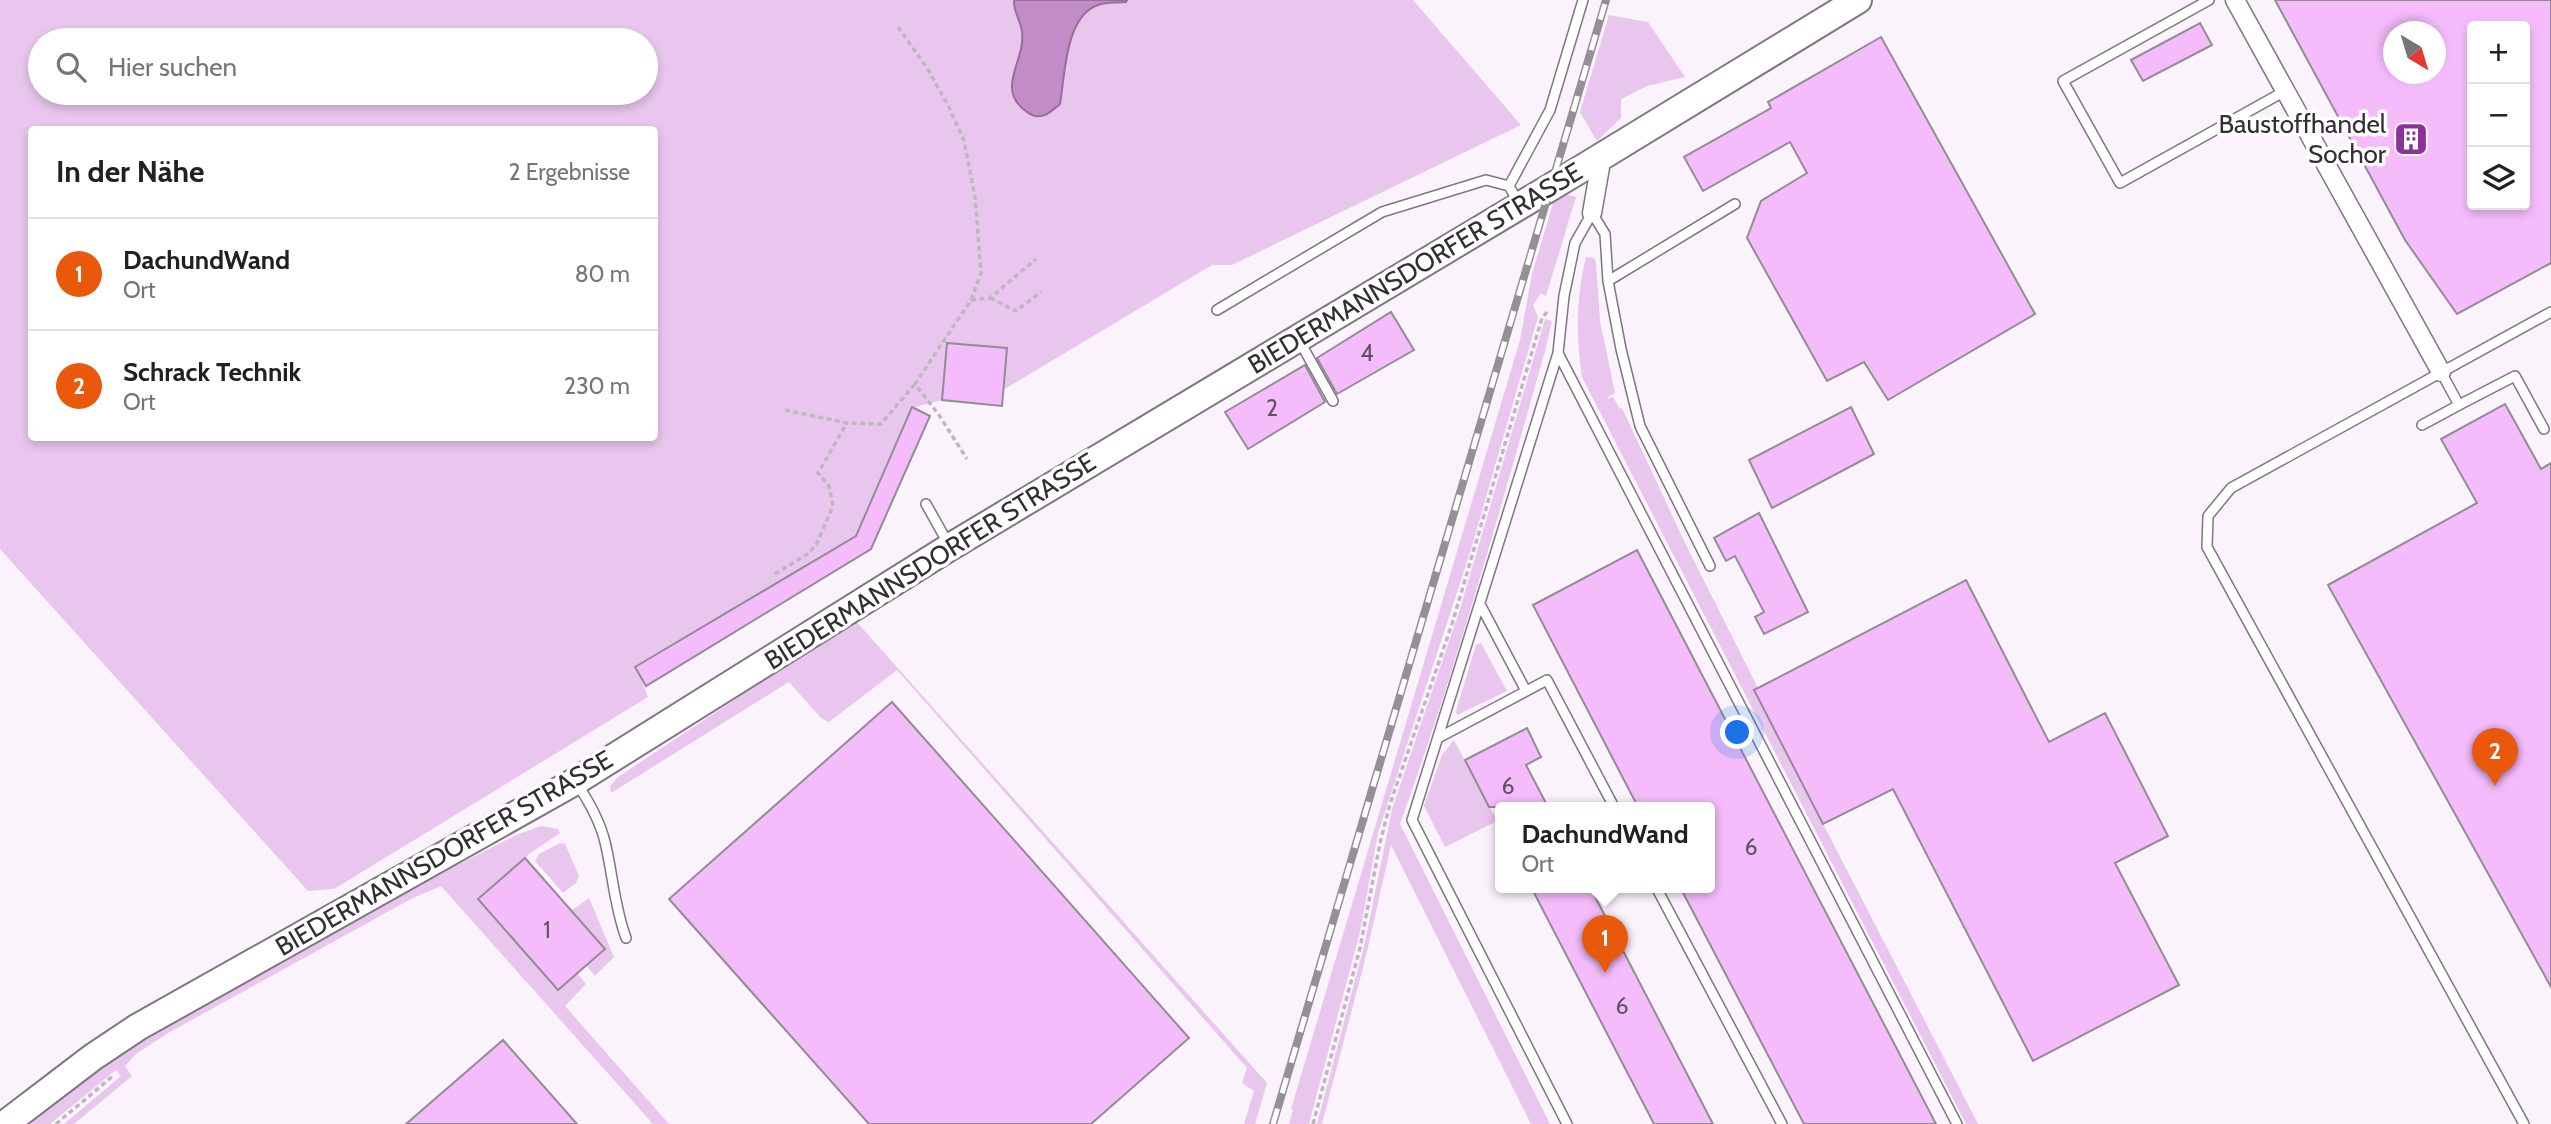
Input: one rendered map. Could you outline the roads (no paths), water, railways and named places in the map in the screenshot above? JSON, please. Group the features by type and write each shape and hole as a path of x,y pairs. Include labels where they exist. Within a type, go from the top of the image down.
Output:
{"main road":[{"name":"BIEDERMANNSDORFER STRASSE","path":"5,1124 93,1057 138,1027 576,781 950,547 1297,338 1514,195 1602,156 1858,0"}],"street":[{"path":"2235,0 2441,372"},
{"path":"1592,214 1602,156"}],"lane":[{"path":"1217,310 1382,212 1486,180 1514,195 1550,110 1583,0"},
{"path":"2209,0 2063,81 2120,183 2285,91"},
{"path":"1608,281 1735,204"},
{"path":"1567,1124 1412,820 1558,353 1564,296 1575,243 1592,214 1605,234 1608,281 1640,426 1710,566"},
{"path":"2524,1124 2207,547 2208,516 2231,488 2551,312"},
{"path":"1297,338 1333,401"},
{"path":"1558,353 1957,1124"},
{"path":"2441,372 2459,405"},
{"path":"2422,425 2515,376 2544,429"},
{"path":"926,504 950,547"},
{"path":"1480,606 1526,691"},
{"path":"1438,738 1547,680 1611,802"},
{"path":"576,781 590,804 605,842 615,905 626,938"},
{"path":"1660,893 1782,1124"}],"railway":[{"path":"1273,1124 1606,0"}],"place":[{"name":"Baustoffhandel Sochor","path":"2411,139"},
{"name":"Schrack Technik","path":"2495,786"},
{"name":"DachundWand","path":"1605,973"}]}
